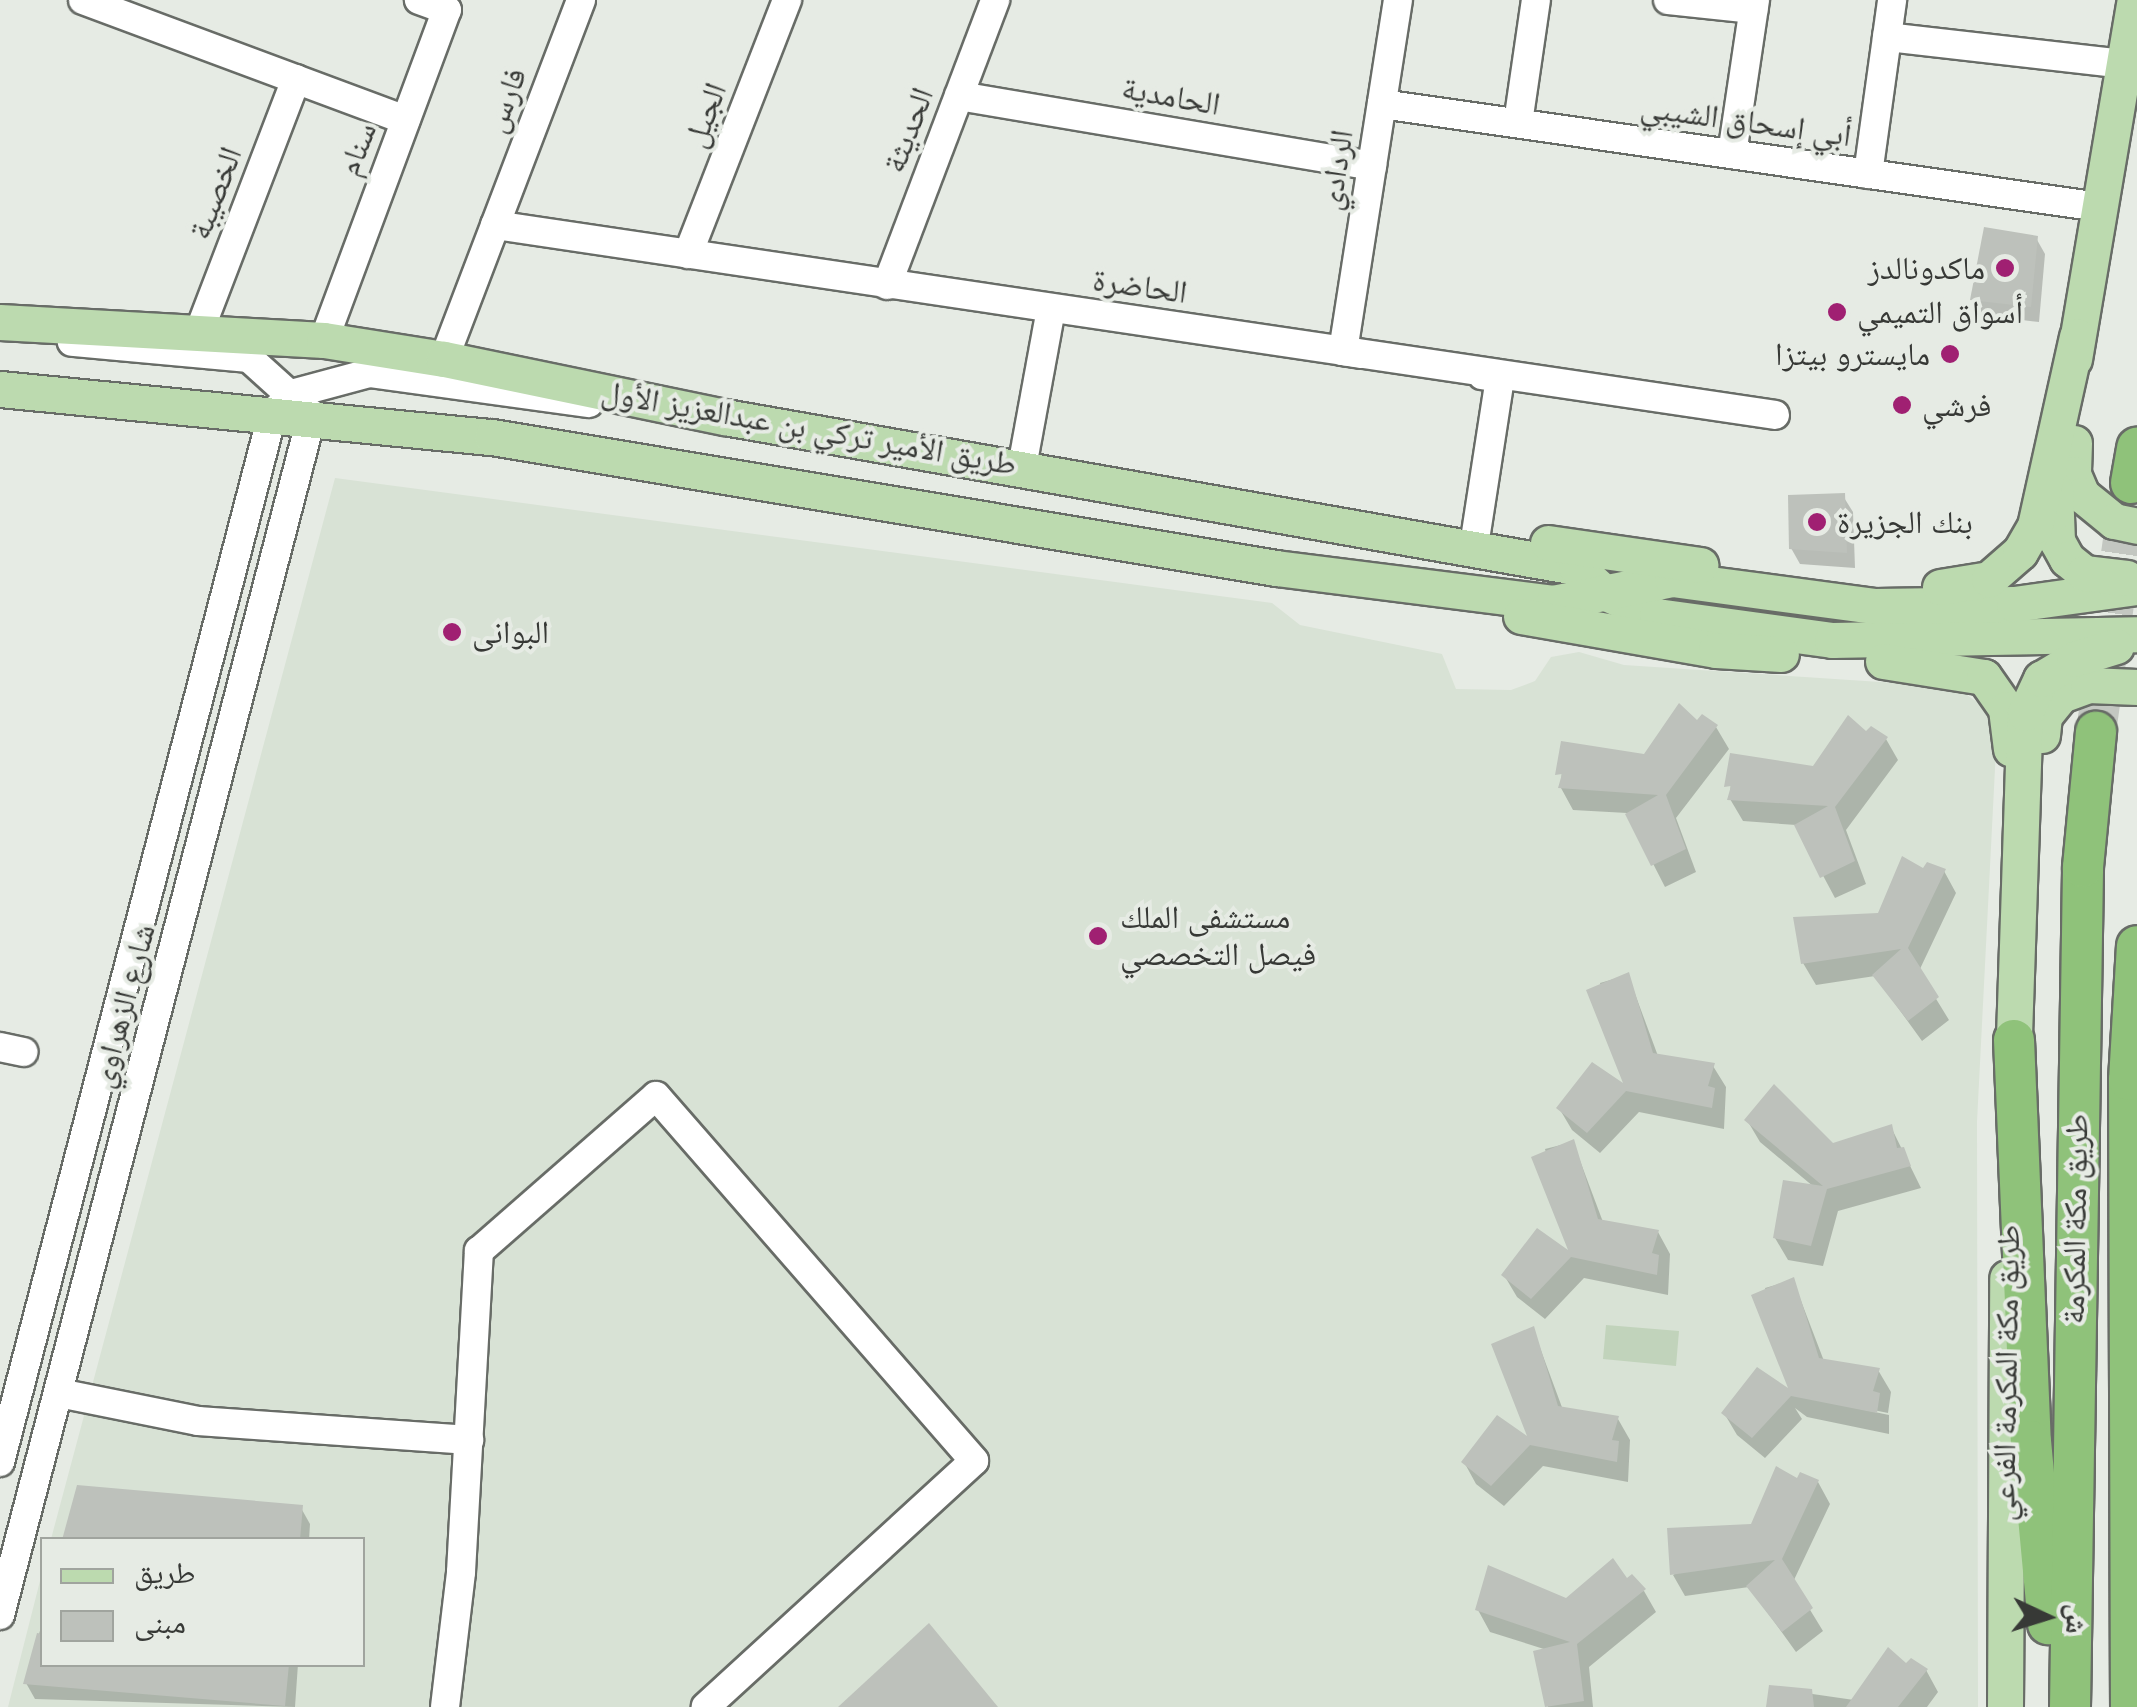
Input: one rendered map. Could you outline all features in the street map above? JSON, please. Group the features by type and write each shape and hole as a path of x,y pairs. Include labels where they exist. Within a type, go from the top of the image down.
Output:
{"highway":[{"name":"طريق مكة المكرمة","path":"2070,1707 2083,866 2096,732"},
{"name":"طريق مكة المكرمة","path":"2131,1707 2129,1080 2137,946"},
{"path":"2014,1040 2031,1441 2056,1707"}],"main road":[{"path":"2135,0 2052,503 2058,541 2084,573 2137,583"},
{"name":"طريق الأمير تركي بن عبدالعزيز الأول","path":"0,322 324,340 444,359 725,417 1576,568 1604,592 1657,616 1832,640 2137,636"},
{"path":"2077,338 2072,474 2096,510 2137,526"},
{"path":"1249,510 1476,533 1846,585 1953,588 1989,579 2020,552 2035,526 2077,338"},
{"name":"طريق الأمير تركي بن عبدالعزيز الأول","path":"0,390 294,406 1276,568 1553,602 1672,579 1874,606 2014,604 2137,583"},
{"path":"1276,568 1680,644 1964,669 1984,677 1998,691 2012,736 2014,1040"},
{"path":"2014,1040 2025,712 2041,679 2074,659 2137,636"},
{"path":"2014,1040 2044,716 2061,696 2088,685 2137,687"},
{"name":"طريق مكة المكرمة الفرعي","path":"2005,1707 2001,1500 2014,1040"}],"street":[{"path":"83,0 405,120"},
{"name":"سنام","path":"324,340 449,5 420,0"},
{"name":"فارس","path":"444,359 581,0"},
{"name":"الجيل","path":"688,254 787,0"},
{"name":"الحديثة","path":"886,284 995,0"},
{"name":"الردادي","path":"1343,351 1398,0"},
{"path":"1518,123 1536,0"},
{"path":"1668,0 1754,5 1732,154"},
{"path":"1868,174 1892,0"},
{"path":"1887,37 2124,64"},
{"name":"الخصيبة","path":"199,332 296,79"},
{"name":"الحامدية","path":"959,96 1372,166"},
{"name":"أبي إسحاق الشيبي","path":"1382,104 2100,207"},
{"name":"الحاضرة","path":"495,225 1775,415"},
{"path":"1022,467 1051,309"},
{"path":"0,335 249,358 294,406"},
{"path":"1343,351 1500,378 1476,533"},
{"path":"0,1462 294,406 338,377 404,374 546,399 725,417"},
{"name":"شارع الزهراوي","path":"0,1615 60,1393 294,406"},
{"path":"445,1707 468,1440 479,1252 656,1096 974,1462 706,1707"},
{"path":"60,1393 198,1421 468,1440"}],"shaded area":[{"name":"مستشفى الملك فيصل التخصصي","path":"335,478 1272,603 1300,625 1442,654 1456,689 1511,690 1535,681 1551,657 1579,652 1624,665 1956,687 1988,710 1996,749 1977,1122 1978,1707 8,1707 40,1581 40,1667 365,1667 365,1537 52,1537"}],"green space":[{"path":"1606,1325 1679,1331 1676,1366 1603,1359"}],"building":[{"name":"ماكدونالدز","path":"1984,227 2038,236 2031,307 1970,300"},
{"name":"بنك الجزيرة","path":"1845,493 1847,553 1789,549 1788,495"},
{"path":"1679,703 1697,720 1702,714 1718,725 1666,795 1686,849 1651,866 1625,814 1658,795 1558,788 1562,774 1555,775 1561,741 1644,754"},
{"path":"1848,715 1866,731 1871,726 1888,737 1835,807 1855,861 1820,878 1794,825 1828,806 1727,800 1731,786 1724,787 1730,753 1813,766"},
{"path":"1902,856 1923,868 1927,862 1946,869 1908,948 1939,997 1908,1021 1872,975 1901,949 1801,964 1793,917 1878,913"},
{"path":"1629,972 1653,1053 1715,1063 1708,1086 1715,1088 1712,1108 1626,1091 1587,1133 1556,1108 1592,1062 1623,1083 1586,990"},
{"path":"1774,1084 1833,1143 1892,1124 1897,1148 1904,1147 1911,1166 1827,1189 1811,1246 1773,1238 1783,1180 1823,1186 1744,1120"},
{"path":"1574,1139 1598,1219 1659,1230 1652,1253 1659,1255 1657,1275 1571,1257 1531,1299 1501,1275 1537,1228 1568,1250 1531,1157"},
{"path":"1794,1277 1819,1358 1880,1368 1873,1391 1880,1393 1877,1413 1791,1396 1752,1438 1721,1413 1757,1367 1788,1388 1751,1295"},
{"path":"1534,1326 1558,1406 1619,1416 1612,1440 1619,1441 1617,1462 1530,1445 1491,1486 1461,1462 1497,1415 1527,1436 1491,1344"},
{"path":"1776,1466 1797,1478 1800,1472 1819,1480 1782,1559 1813,1608 1782,1632 1746,1586 1775,1560 1670,1575 1667,1528 1751,1524"},
{"path":"77,1485 303,1505 300,1537 63,1537"},
{"path":"1613,1558 1627,1578 1632,1574 1646,1589 1577,1644 1584,1701 1545,1707 1533,1651 1570,1642 1475,1610 1488,1565 1566,1598"},
{"path":"929,1623 998,1707 838,1707"},
{"path":"37,1633 40,1667 289,1667 285,1706 23,1684"},
{"path":"1888,1647 1906,1663 1911,1658 1928,1669 1898,1707 1846,1707"},
{"path":"1769,1685 1812,1689 1814,1707 1766,1707"}],"tunnel":[{"path":"2096,732 2131,483"}],"place":[{"name":"ماكدونالدز","path":"2005,268"},
{"name":"أسواق التميمي","path":"1837,312"},
{"name":"مايسترو بيتزا","path":"1950,354"},
{"name":"فرشي","path":"1902,405"},
{"name":"بنك الجزيرة","path":"1817,522"},
{"name":"البوانى","path":"452,632"},
{"name":"مستشفى الملك فيصل التخصصي","path":"1098,936"}]}
